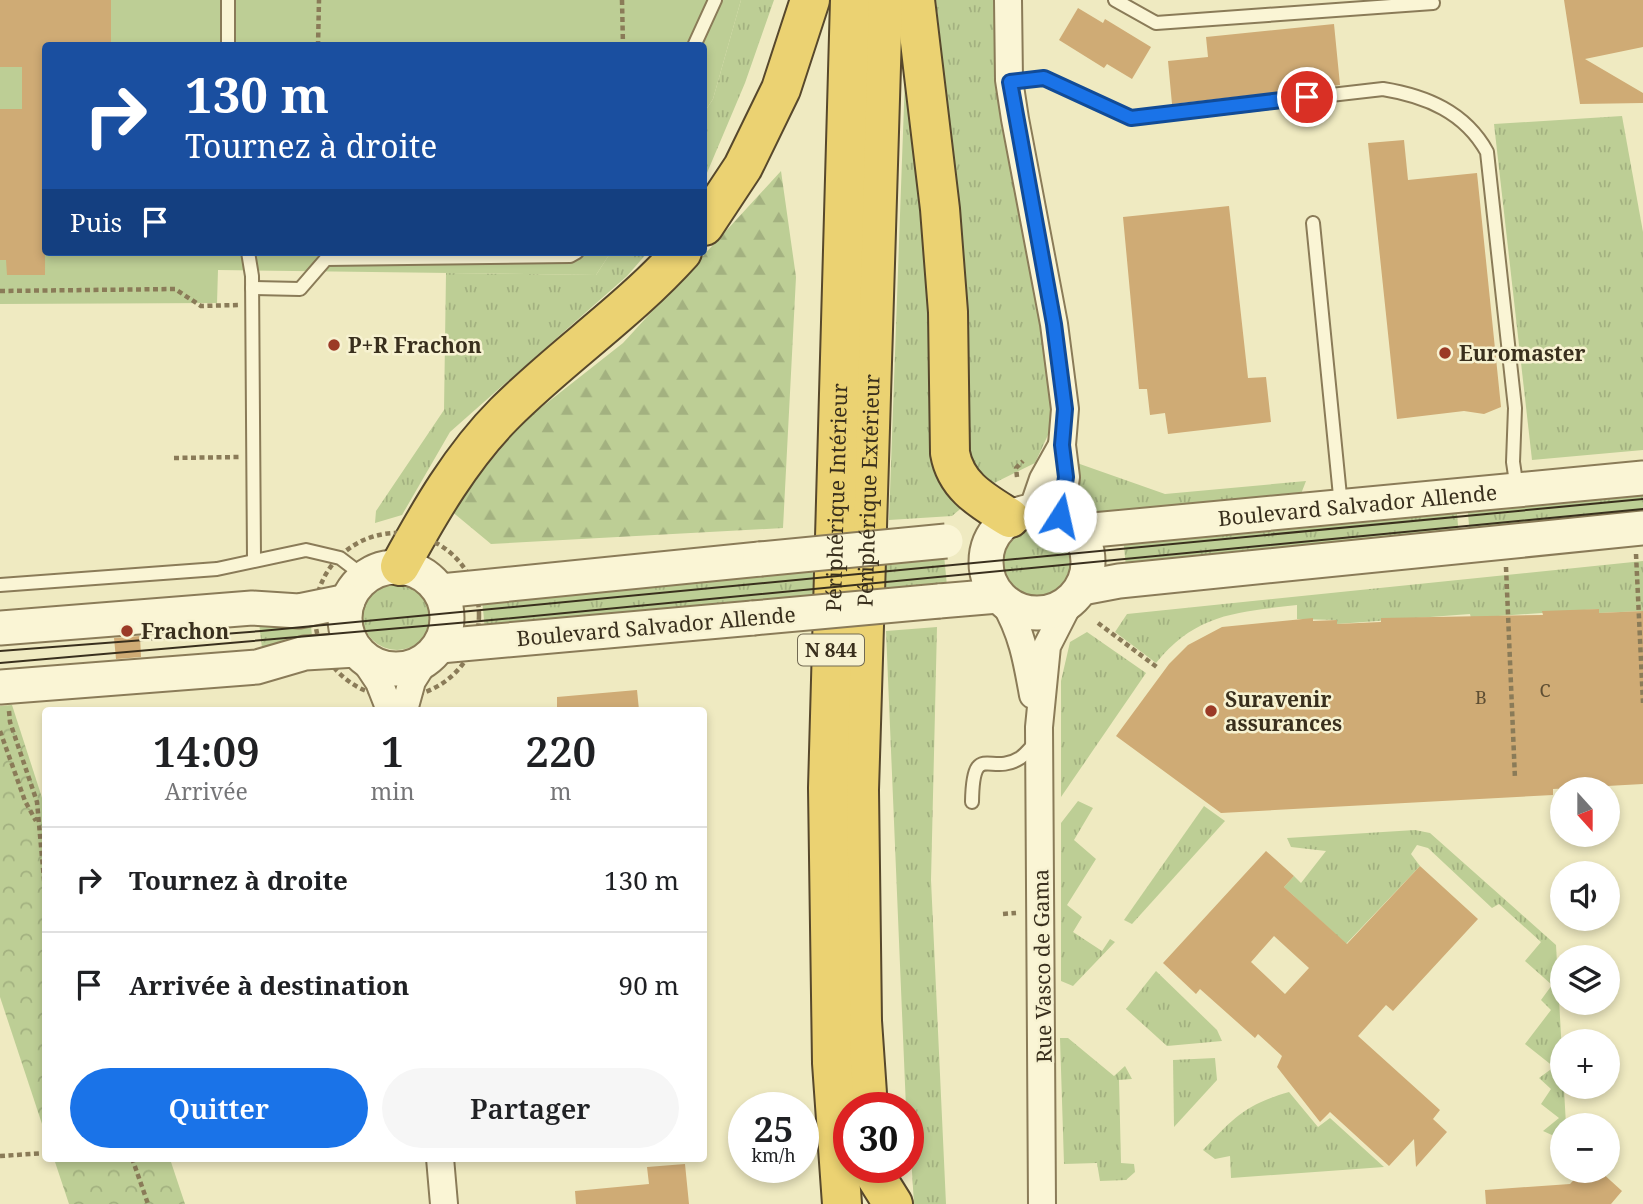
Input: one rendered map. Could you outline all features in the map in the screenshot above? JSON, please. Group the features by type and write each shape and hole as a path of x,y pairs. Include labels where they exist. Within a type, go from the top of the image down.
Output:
{"highway":[{"path":"707,221 743,167 781,89 810,0"},
{"name":"Périphérique Intérieur","path":"842,1204 832,1063 828,788 850,0"},
{"name":"Périphérique Extérieur","path":"867,1092 861,981 859,790 883,0"},
{"path":"915,0 940,209 948,312 950,453 953,467 967,488 1034,521"},
{"path":"371,582 504,414 603,330 652,285 678,256"},
{"path":"876,1183 893,1204"}],"street":[{"path":"1008,0 1010,82 1054,324 1065,409 1062,445 1066,477 1034,521 987,548 986,572 1001,599 1019,611 1036,614 1054,611 1075,595 1119,581 1639,540"},
{"name":"Boulevard Salvador Allende","path":"440,591 946,541 1034,521 1093,530 1643,478"},
{"path":"1034,521 1088,551 1087,576 1075,595"},
{"path":"0,628 251,608 299,611 371,582 424,574 440,591 448,613 448,624 430,674 376,665 359,652 305,653 257,667 0,687"},
{"path":"371,582 345,622 359,652 379,682 389,707"},
{"name":"Rue Vasco de Gama","path":"1042,1204 1039,733 1048,646 1075,595"},
{"name":"Boulevard Salvador Allende","path":"430,674 753,618 939,601 1001,599"},
{"name":"Rue Vasco de Gama","path":"1001,599 1018,625 1025,647 1039,733"},
{"path":"440,1162 444,1204"}],"lane":[{"path":"228,0 228,42"},
{"path":"696,42 715,0"},
{"path":"1115,0 1156,23 1433,3"},
{"path":"1010,82 1044,78 1131,118 1383,89 1415,94 1452,112 1476,133 1487,152 1516,408 1513,461 1517,490"},
{"path":"1312,223 1341,506"},
{"path":"248,256 253,305 254,559"},
{"path":"252,288 300,289 326,259 560,256"},
{"path":"0,585 217,569 306,550 340,558 371,582"},
{"path":"972,802 972,778 978,767 990,761 1019,758 1039,733"}],"path":[{"path":"318,42 319,0"},
{"path":"622,0 623,42"},
{"path":"0,291 175,289 201,306 253,305"},
{"path":"173,457 254,457"},
{"path":"1639,540 1643,703"},
{"path":"431,541 454,555 467,570"},
{"path":"1506,566 1515,779"},
{"path":"1090,631 1105,614"},
{"path":"1098,623 1158,668"},
{"path":"430,674 447,681 430,674"},
{"path":"10,722 37,802 42,865"},
{"path":"0,731 25,801 37,821"},
{"path":"0,1156 42,1153"},
{"path":"133,1162 148,1204"}],"green space":[{"path":"0,0 741,0 713,99 707,108 707,42 42,42 42,256 608,256 596,275 218,270 217,303 0,304"},
{"path":"741,0 774,0 745,83 707,173 707,108 713,99"},
{"path":"936,0 993,0 999,4 997,72 1007,147 1051,371 1054,422 1035,463 986,487 952,516 889,520 906,49 941,47"},
{"path":"1622,116 1643,232 1643,450 1532,460 1494,124"},
{"path":"781,171 796,277 783,528 491,544 450,510 524,421 623,343 703,256 707,256 707,252"},
{"path":"608,256 644,256 627,276 450,432 402,515 375,523 376,511 444,410 446,273 596,275"},
{"path":"1077,463 1165,494 1306,481 1299,499 1084,514 1075,503"},
{"path":"1643,487 1643,518 1470,535 1467,504"},
{"path":"1456,505 1459,535 1126,567 1123,537"},
{"path":"1035,525 1055,531 1065,541 1071,561 1065,581 1055,591 1035,597 1015,591 1005,581 999,561 1005,541 1015,531"},
{"path":"944,555 947,586 485,630 482,599"},
{"path":"1643,561 1643,611 1599,613 1598,609 1471,618 1470,614 1337,624 1337,620 1297,619 1297,605 1219,618 1187,634 1171,646 1156,663 1115,632 1127,614"},
{"path":"404,580 417,586 426,595 430,601 430,629 422,640 411,648 390,650 372,640 364,629 362,608 372,590 383,582"},
{"path":"258,614 310,617 313,645 263,657"},
{"path":"937,627 931,880 946,1204 914,1204 913,1183 924,1183 924,1092 905,1092 886,631"},
{"path":"1087,632 1146,673 1061,797 1061,681 1070,642"},
{"path":"12,705 42,798 42,1124 0,997 0,706"},
{"path":"1078,801 1093,808 1074,840 1096,859 1067,905 1082,917 1073,932 1102,951 1110,939 1115,942 1073,986 1061,981 1061,823"},
{"path":"1204,806 1225,821 1132,924 1124,920"},
{"path":"1415,830 1430,833 1556,945 1550,945 1550,983 1525,961 1541,942 1499,904 1492,908 1428,848 1417,845 1411,854 1420,866 1346,944 1284,887 1294,876 1301,883 1326,851 1291,847 1287,838"},
{"path":"1156,971 1217,1030 1222,1041 1167,1046 1126,1009"},
{"path":"1550,988 1550,1009 1541,1000"},
{"path":"1550,1011 1550,1015 1560,1015 1561,1029 1550,1029 1550,1064 1525,1044"},
{"path":"1060,1038 1068,1038 1114,1076 1125,1066 1132,1079 1119,1080 1121,1163 1134,1164 1135,1172 1126,1180 1100,1181 1097,1163 1064,1164"},
{"path":"1215,1058 1217,1080 1174,1127 1173,1060"},
{"path":"1550,1070 1550,1088 1539,1078"},
{"path":"1550,1090 1550,1099 1565,1099 1565,1113 1553,1113 1541,1104"},
{"path":"1289,1092 1318,1127 1330,1118 1384,1167 1231,1178 1230,1156 1215,1159 1203,1150 1241,1114 1261,1102"},
{"path":"1550,1125 1550,1134 1543,1131"},
{"path":"55,1162 171,1162 185,1204 69,1204"}],"building":[{"path":"0,0 111,0 111,42 42,42 42,256 45,256 45,275 7,275 6,260 0,260 0,109 22,109 22,67 0,67"},
{"path":"1564,0 1643,0 1643,47 1585,59 1643,93 1643,103 1580,104"},
{"path":"1078,8 1103,23 1105,19 1151,47 1132,79 1107,64 1104,68 1059,40"},
{"path":"1334,24 1340,85 1172,104 1168,61 1208,57 1206,37"},
{"path":"1404,140 1408,180 1477,173 1501,407 1484,414 1464,411 1397,419 1368,143"},
{"path":"1229,206 1248,378 1266,377 1271,422 1168,434 1165,413 1150,415 1147,389 1139,389 1123,217"},
{"path":"1542,611 1643,611 1643,784 1620,785 1620,777 1550,777 1550,795 1221,813 1116,736 1169,664 1188,645 1222,627 1313,618 1313,621 1337,620 1337,624 1381,622 1381,618 1543,615"},
{"path":"140,636 141,657 116,659 114,638"},
{"path":"637,690 639,707 557,707 557,697"},
{"path":"1266,851 1294,876 1284,887 1347,944 1420,866 1478,919 1393,1011 1386,1005 1358,1036 1440,1110 1433,1119 1447,1132 1416,1167 1414,1139 1389,1166 1330,1112 1320,1122 1277,1067 1282,1056 1258,1034 1255,1038 1200,989 1196,994 1163,963","holes":["1274,936 1309,968 1285,994 1251,962"]},
{"path":"685,1164 689,1204 576,1204 575,1191 649,1184 647,1167"},
{"path":"1613,1183 1622,1191 1611,1204 1486,1204 1485,1190"}],"tram line":[{"path":"0,651 261,631 1643,499"},
{"path":"0,663 481,621 1643,509"}],"place":[{"name":"P+R Frachon","path":"334,345"},
{"name":"Euromaster","path":"1445,353"},
{"name":"Frachon","path":"127,631"},
{"name":"Suravenir assurances","path":"1211,711"}],"route":[{"path":"1060,516 1066,477 1062,445 1065,409 1054,324 1010,82 1044,78 1131,118 1307,97"}]}
